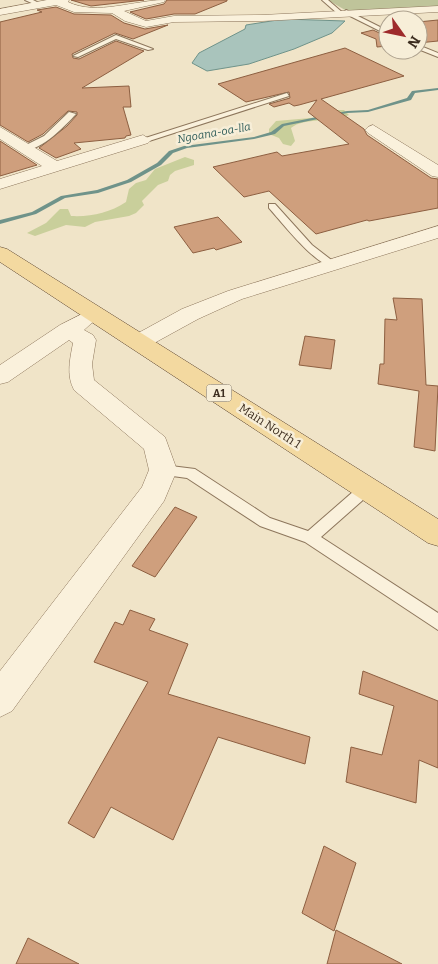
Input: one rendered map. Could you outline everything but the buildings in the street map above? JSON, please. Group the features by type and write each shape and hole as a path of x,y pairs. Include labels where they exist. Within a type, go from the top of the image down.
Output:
{"main road":[{"name":"Main North 1","path":"0,253 438,534"}],"street":[{"path":"0,12 33,2 60,0 74,8 114,10 160,0"},
{"path":"116,37 146,24 174,19 262,18 343,12 438,9"},
{"path":"114,10 129,19 146,24"},
{"path":"373,130 438,172"},
{"path":"0,132 55,167"},
{"path":"0,184 144,140"},
{"path":"138,342 190,314 235,295 438,232"},
{"path":"0,376 94,314"},
{"path":"0,699 154,492 163,470 156,444 83,384 80,364 85,340 68,330"}],"lane":[{"path":"325,0 343,12 378,28"},
{"path":"76,56 116,37 150,49"},
{"path":"144,140 288,95"},
{"path":"27,148 47,138 72,114"},
{"path":"272,206 309,246 330,264"},
{"path":"163,470 190,473 265,522 310,538 438,622"},
{"path":"310,538 367,488"}],"green space":[{"path":"328,0 438,0 438,8 345,10"},
{"path":"335,110 344,110 349,115 335,119 303,122 291,128 295,141 291,146 283,144 279,138 269,134 269,129 276,121 322,117"},
{"path":"185,157 194,160 194,165 175,171 170,175 168,181 158,185 142,201 144,205 136,213 95,222 85,227 66,225 35,236 27,233 46,223 60,209 68,209 71,216 78,216 93,215 113,209 126,202 129,189 136,183 146,180 155,169"}],"water":[{"path":"284,19 345,21 332,33 294,49 249,64 207,71 192,63 199,53 245,29 246,25"}],"waterway":[{"name":"Ngoana-oa-lla","path":"0,222 34,213 63,197 98,191 129,181 159,164 171,152 186,147 254,138 273,133 282,125 347,112 368,111 409,99 414,92 438,89"}]}
